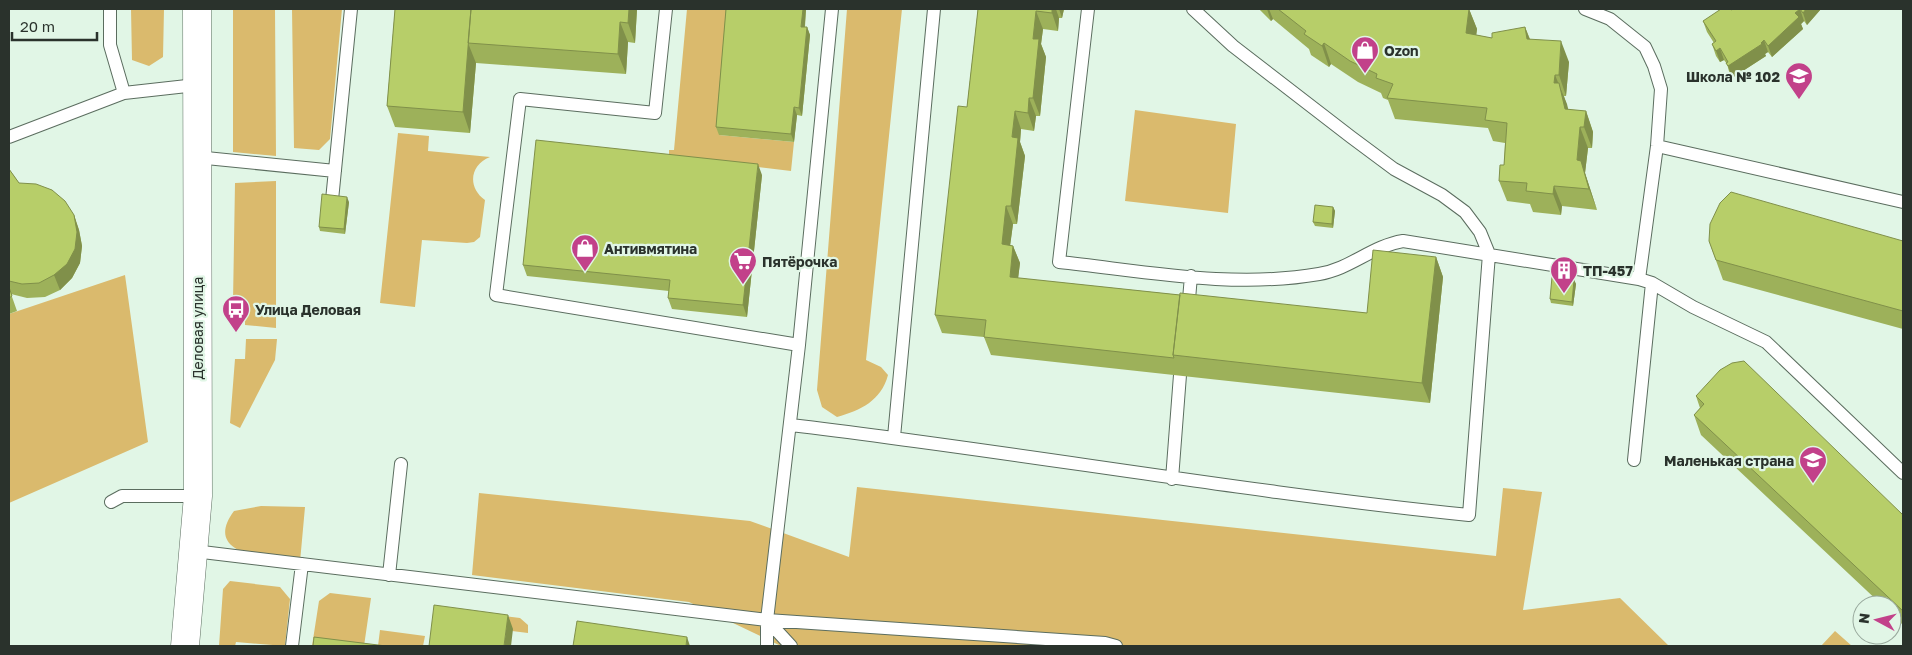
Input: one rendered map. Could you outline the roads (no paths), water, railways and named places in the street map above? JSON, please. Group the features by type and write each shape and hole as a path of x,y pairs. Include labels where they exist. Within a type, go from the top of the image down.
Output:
{"street":[{"name":"Деловая улица","path":"185,646 198,496 197,9"}],"lane":[{"path":"110,9 110,45 124,93"},
{"path":"332,200 351,9"},
{"path":"666,9 655,113 520,98 496,295 799,345"},
{"path":"767,646 767,620 791,426 832,9"},
{"path":"894,437 934,9"},
{"path":"1088,9 1059,262 1246,281 1300,278 1342,268 1389,243 1403,241 1639,279 1652,283 1693,306 1766,342 1903,473"},
{"path":"791,426 894,437 1172,479 1469,515 1489,254 1480,232 1465,212 1442,196 1394,169 1233,46 1193,9"},
{"path":"1585,9 1610,19 1645,46 1654,66 1660,89 1657,146 1639,279"},
{"path":"9,137 124,93 196,85"},
{"path":"1657,146 1903,202"},
{"path":"196,157 335,171"},
{"path":"1187,313 1192,276"},
{"path":"1634,460 1652,283"},
{"path":"1172,479 1180,376"},
{"path":"389,575 401,464"},
{"path":"111,502 122,496 198,496"},
{"path":"194,551 767,620 1105,642 1116,646"},
{"path":"292,646 302,564"},
{"path":"767,620 791,646"}],"place":[{"name":"Ozon","path":"1365,74"},
{"name":"Школа № 102","path":"1799,100"},
{"name":"Антивмятина","path":"585,272"},
{"name":"Пятёрочка","path":"743,285"},
{"name":"ТП-457","path":"1564,294"},
{"name":"Улица Деловая","path":"236,333"},
{"name":"Маленькая страна","path":"1813,484"}]}
